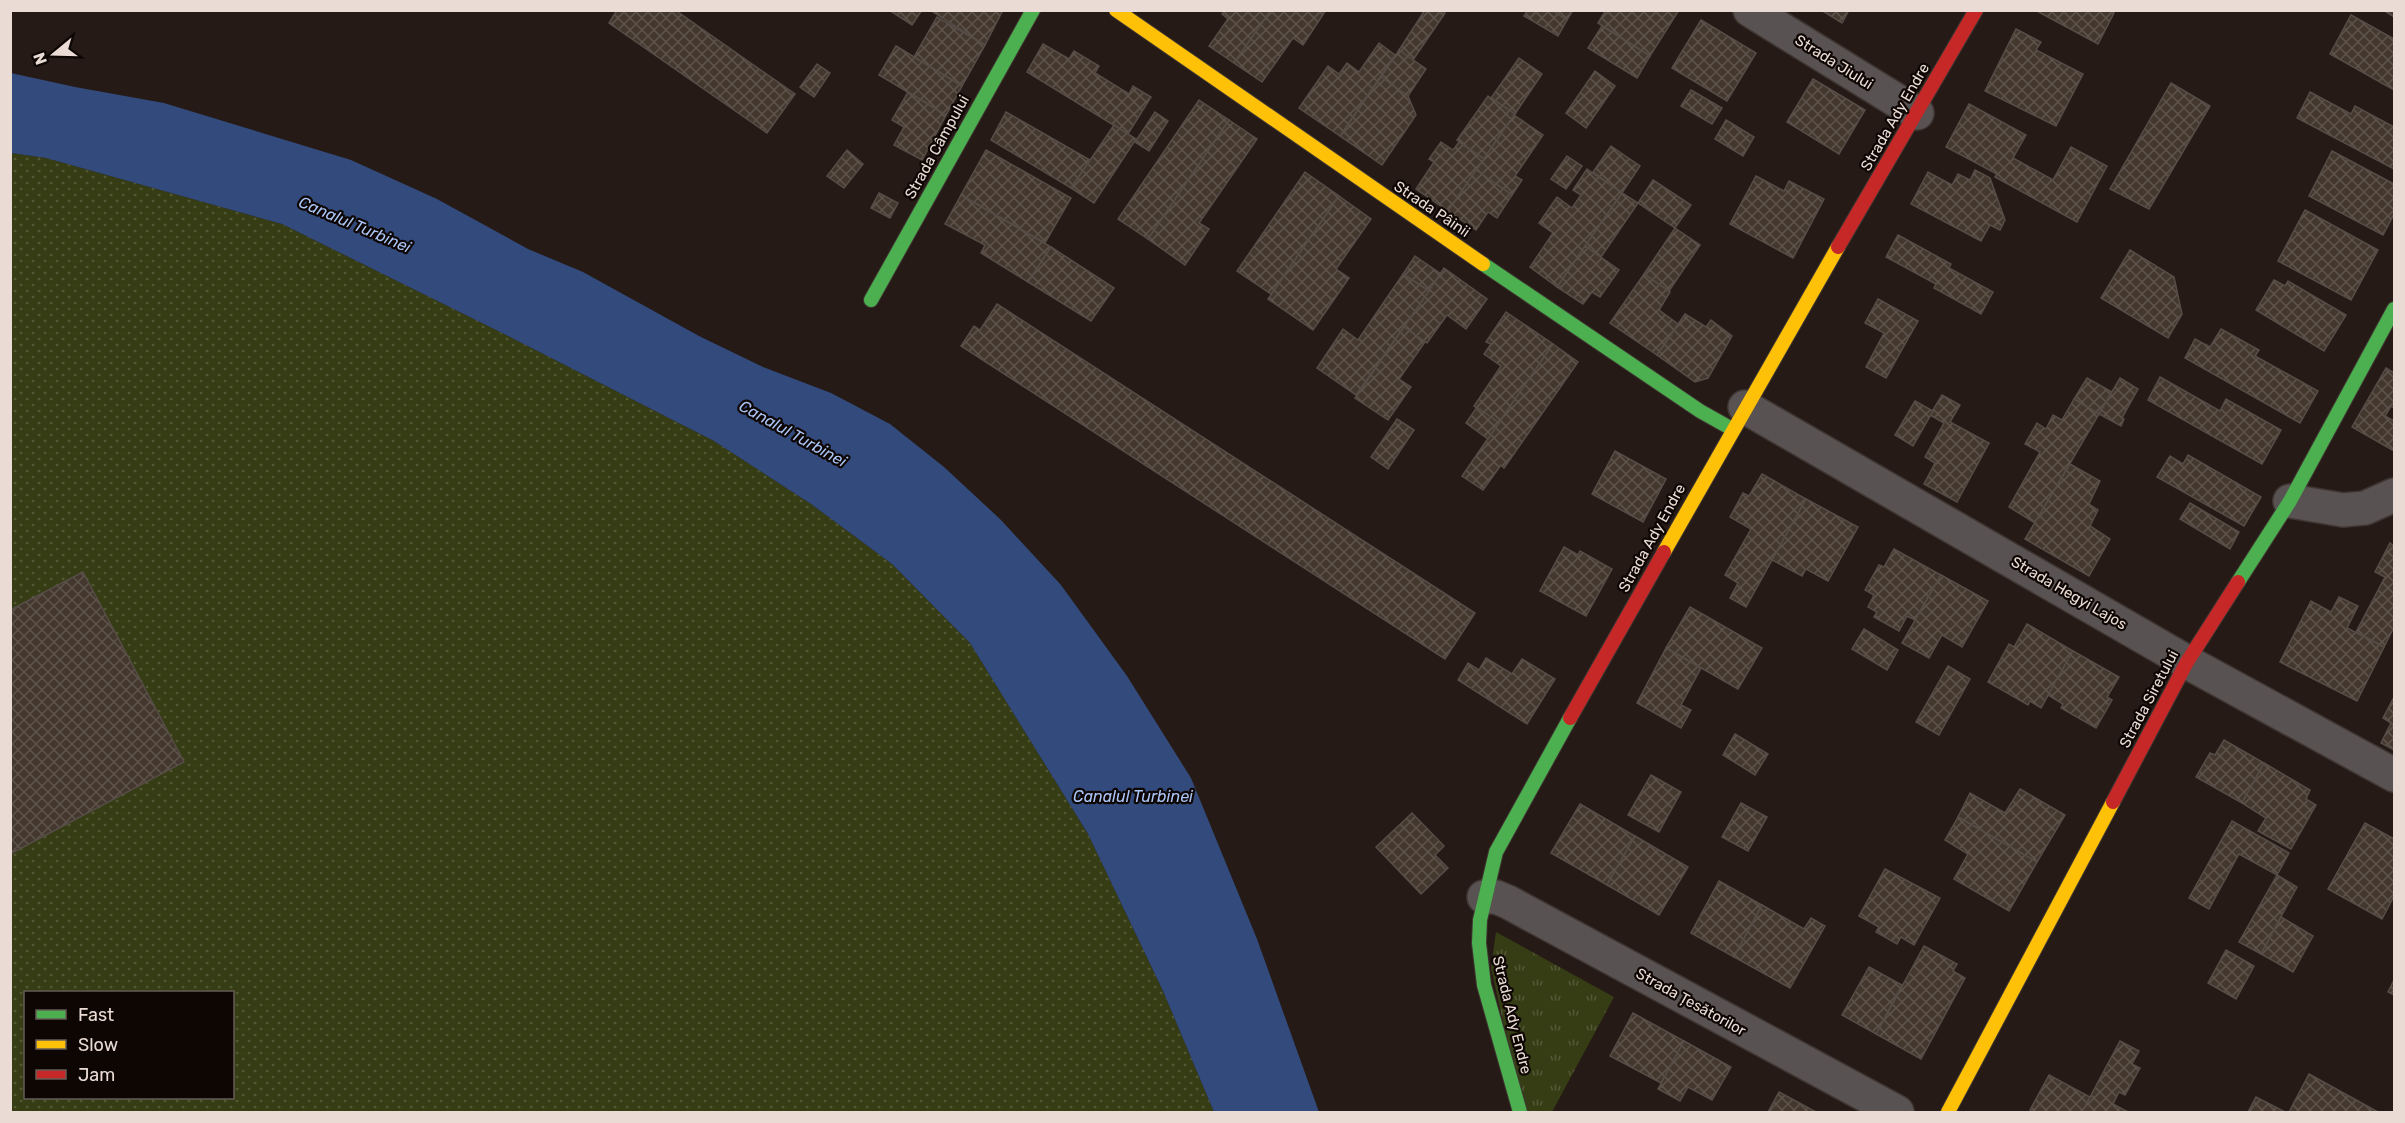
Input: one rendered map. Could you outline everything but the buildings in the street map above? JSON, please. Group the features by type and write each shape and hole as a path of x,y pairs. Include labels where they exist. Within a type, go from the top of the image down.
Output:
{"street":[{"name":"Strada Câmpului","path":"871,300 1033,10"},
{"name":"Strada Pâinii","path":"1116,10 1362,182 1700,411 1739,418"},
{"name":"Strada Jiului","path":"1750,10 1917,113"},
{"name":"Strada Ady Endre","path":"1520,1113 1482,974 1479,941 1484,897 1496,852 1739,418 1976,10"},
{"name":"Strada Siretului","path":"1948,1113 2187,662 2290,501 2394,309"},
{"name":"Strada Hegyi Lajos","path":"1739,418 2394,775"},
{"path":"2290,501 2343,510 2365,508 2394,495"},
{"name":"Strada Țesătorilor","path":"1484,897 1496,897 1508,902 1897,1113"}],"green space":[{"path":"11,153 46,158 282,224 714,441 811,504 892,564 970,643 1088,834 1163,991 1214,1112 11,1112"},
{"path":"1496,932 1614,997 1552,1112 1523,1112 1491,968"}],"water":[{"name":"Canalul Turbinei","path":"11,73 164,103 351,160 437,199 528,249 583,272 699,336 763,367 831,393 890,424 944,467 1000,519 1061,585 1127,676 1191,778 1257,939 1319,1112 1214,1112 1163,991 1088,834 970,643 892,564 811,504 714,441 282,224 46,158 11,153"}],"traffic: fast":[{"path":"871,300 1033,10"},
{"path":"1483,264 1700,411 1732,429"},
{"path":"2238,582 2290,501 2394,309"},
{"path":"1520,1112 1484,985 1479,943 1480,920 1496,852 1570,718"}],"traffic: slow":[{"path":"1116,10 1483,264"},
{"path":"1664,552 1838,247"},
{"path":"1948,1112 2113,802"}],"traffic: jam":[{"path":"1838,247 1976,10"},
{"path":"1570,718 1664,552"},
{"path":"2113,802 2187,662 2238,582"}]}
